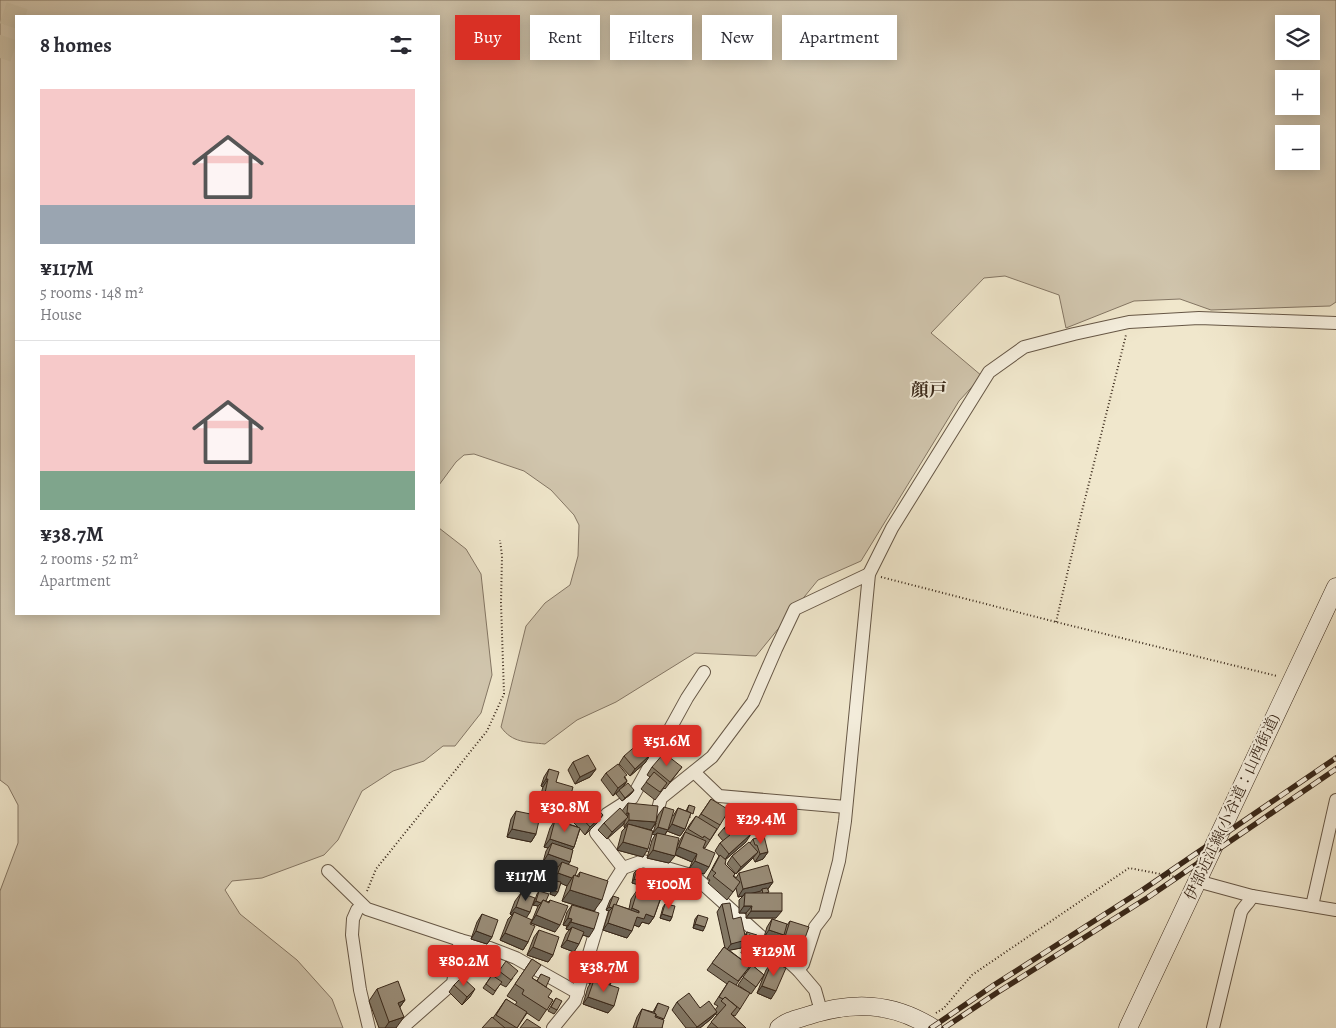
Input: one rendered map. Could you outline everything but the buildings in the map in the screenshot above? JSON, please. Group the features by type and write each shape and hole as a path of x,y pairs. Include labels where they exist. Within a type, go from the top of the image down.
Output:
{"main road":[{"name":"伊部近江線(小谷道：山西街道)","path":"1128,1028 1336,587"},
{"path":"779,1028 784,1023 821,1011 860,1006 880,1007 910,1016 928,1025"}],"street":[{"path":"798,970 803,964 816,927 825,914 839,861 869,574 892,528 989,372 1024,347 1129,322 1200,318 1336,323"},
{"path":"643,861 661,798 712,757 753,702 795,609 869,574"},
{"path":"623,868 596,833 600,823 607,814 632,798 686,698 704,672"},
{"path":"694,772 719,796 846,807"},
{"path":"1312,906 1336,800"},
{"path":"553,1028 575,1001 607,893 623,868 643,861 694,876 798,970 815,990 821,1011"},
{"path":"328,870 366,909 516,958 578,992"},
{"path":"1197,881 1252,896 1336,910"},
{"path":"1213,1028 1242,912 1252,896"},
{"path":"362,905 357,910 353,919 352,935 360,990 369,1028"},
{"path":"402,1028 453,983 460,940"}],"path":[{"path":"1056,622 1129,322"},
{"path":"362,905 376,869 488,731 504,694 501,603 502,556 500,540"},
{"path":"869,574 1291,680"},
{"path":"928,1025 972,975 1128,868 1197,881"}],"shaded area":[{"path":"0,0 1336,0 1336,302 1330,306 1211,310 1180,299 1134,301 1066,328 1059,295 1005,276 984,278 931,333 982,376 959,401 861,561 818,580 756,656 695,653 616,702 577,720 545,744 515,739 501,727 526,626 545,603 570,585 578,556 579,525 574,515 551,490 524,471 474,454 464,455 456,462 440,484 440,15 15,15 15,615 440,615 440,529 466,549 481,574 492,675 481,713 455,746 443,746 424,761 393,771 362,791 338,840 324,855 262,878 232,881 225,890 240,914 297,960 332,999 343,1028 0,1028 0,891 18,843 18,805 8,786 0,780"}],"tunnel":[{"path":"0,58 19,0"}],"railway":[{"path":"931,1028 994,985 1141,891 1336,758"},
{"path":"944,1028 1147,898 1336,769"}],"district":[{"name":"顔戸","path":"929,390"}]}
